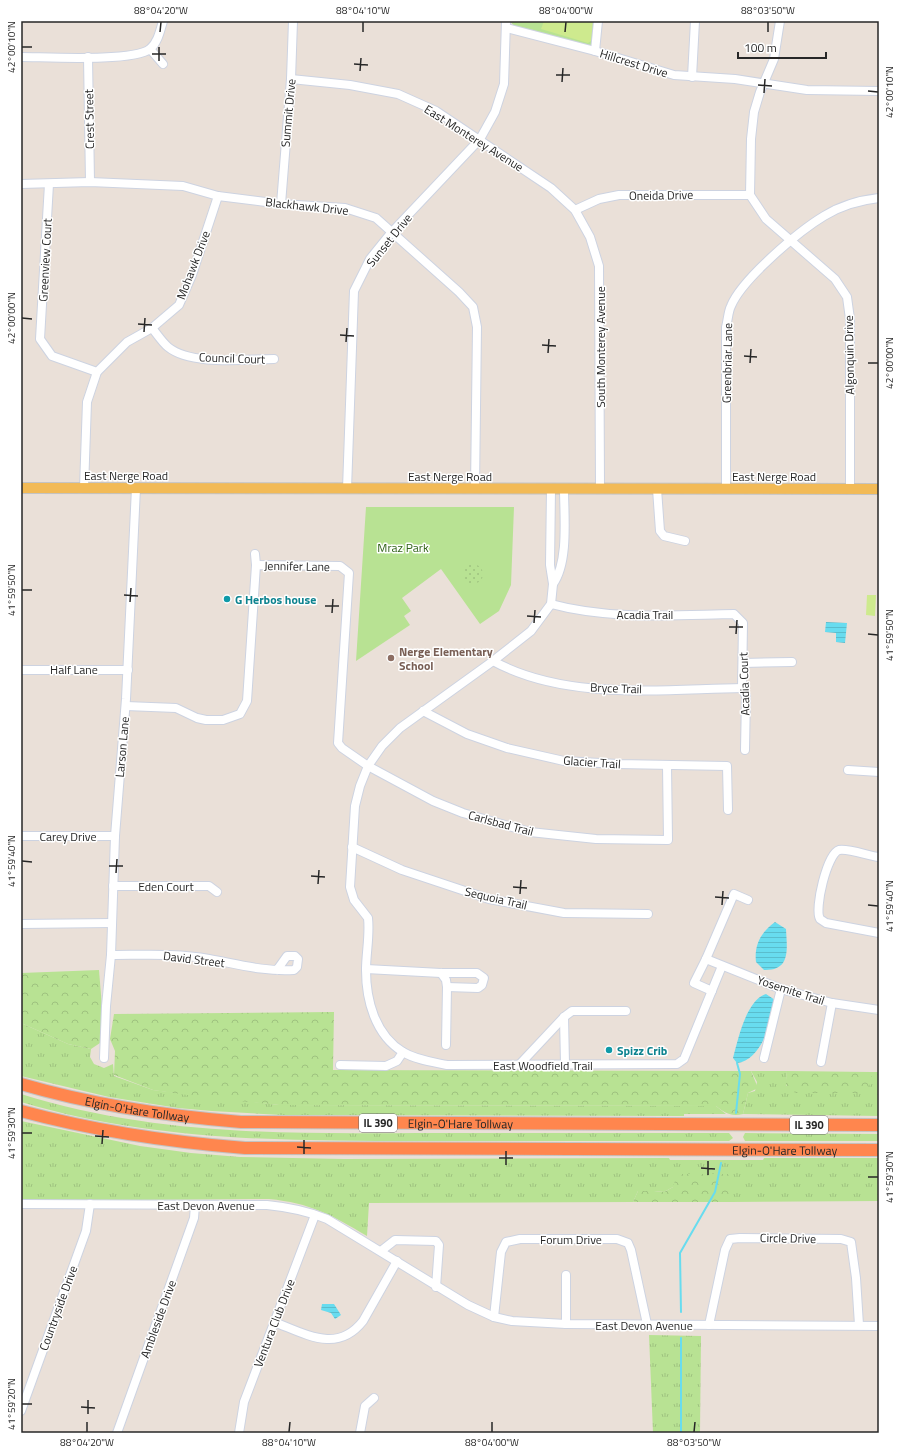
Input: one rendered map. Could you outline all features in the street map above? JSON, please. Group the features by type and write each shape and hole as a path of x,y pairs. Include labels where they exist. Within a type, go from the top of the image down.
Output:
{"highway":[{"name":"Elgin-O'Hare Tollway","path":"21,1084 69,1097 139,1110 241,1122 879,1125"},
{"name":"Elgin-O'Hare Tollway","path":"21,1111 114,1132 196,1144 245,1148 879,1150"}],"main road":[{"name":"East Nerge Road","path":"21,488 879,489"}],"street":[{"path":"21,57 129,56 150,48 157,40 163,21"},
{"name":"Summit Drive","path":"281,204 291,79 293,21"},
{"path":"595,51 598,21"},
{"path":"692,77 695,21"},
{"path":"750,195 751,140 754,112 763,84 774,59 780,21"},
{"name":"Hillcrest Drive","path":"506,25 665,73 692,77 734,79 808,90 879,91"},
{"name":"Sunset Drive","path":"347,489 354,291 370,259 391,233 480,139 495,112 504,84 506,25"},
{"path":"150,48 163,64"},
{"name":"Crest Street","path":"88,57 90,182"},
{"name":"East Monterey Avenue","path":"291,79 350,85 398,94 436,111 480,139 551,188 575,210"},
{"name":"Blackhawk Drive","path":"21,184 90,182 183,186 218,196 281,204 345,208 376,218 391,233 459,292 473,307 477,327 474,489"},
{"name":"Greenview Court","path":"49,184 40,339 52,356 97,372"},
{"name":"Oneida Drive","path":"575,210 599,199 619,195 750,195"},
{"name":"Algonquin Drive","path":"750,195 766,218 835,279 847,297 850,319 850,489"},
{"name":"Mohawk Drive","path":"84,488 87,402 97,372 127,342 152,328 179,305 192,275 218,196"},
{"name":"Greenbriar Lane","path":"726,489 726,327 731,306 749,279 791,241 825,216 863,200 879,198"},
{"name":"South Monterey Avenue","path":"575,210 590,237 599,266 600,489"},
{"name":"Council Court","path":"152,328 168,347 176,352 191,356 204,359 274,359"},
{"name":"Larson Lane","path":"104,1058 106,1006 111,955 115,836 126,706 136,488"},
{"path":"551,489 550,565 553,584 551,604"},
{"path":"553,584 557,579 563,548 564,489"},
{"path":"658,489 660,531 664,536 685,541"},
{"path":"255,554 256,565"},
{"name":"Jennifer Lane","path":"126,706 176,708 197,718 206,720 223,720 240,714 247,701 256,565 340,566 349,573 338,743 342,748 368,766"},
{"name":"East Woodfield Trail","path":"551,604 531,631 493,661 423,711 392,736 368,766 360,786 355,806 350,891 354,900 366,914 368,921 366,992 371,1009 384,1034 403,1052 421,1060 447,1065 677,1064 684,1059 712,990"},
{"name":"Acadia Trail","path":"551,604 574,610 607,614 734,614 740,618"},
{"name":"Acadia Court","path":"740,618 743,623 742,688 746,696 745,750"},
{"name":"Bryce Trail","path":"493,661 530,676 558,684 590,688 742,688"},
{"path":"743,664 792,662"},
{"name":"Half Lane","path":"21,670 128,670"},
{"name":"Glacier Trail","path":"423,711 467,734 530,754 581,763 727,766 728,810"},
{"name":"Carlsbad Trail","path":"368,766 433,801 455,810 530,832 596,839 668,840 667,765"},
{"path":"848,770 879,772"},
{"name":"Carey Drive","path":"21,836 115,836"},
{"name":"Sequoia Trail","path":"352,847 402,870 489,898 564,913 648,914"},
{"path":"879,857 844,850 838,850 832,855 828,864 817,909 817,915 826,923 845,928 879,933"},
{"name":"Eden Court","path":"113,886 209,886 217,892"},
{"path":"722,966 712,990 694,983 734,894 748,900"},
{"path":"21,924 112,923"},
{"name":"David Street","path":"111,955 176,955 209,959 241,966 277,970"},
{"name":"Yosemite Trail","path":"706,959 781,989 832,1003 879,1010"},
{"path":"366,969 441,974 477,973 484,978 482,986 478,988 447,988"},
{"path":"441,974 446,980 447,988 446,1045"},
{"path":"764,1058 781,989"},
{"path":"821,1062 832,1003"},
{"path":"520,1064 564,1017 572,1011 626,1011"},
{"path":"564,1017 565,1064"},
{"path":"340,1065 386,1066 397,1061 403,1052"},
{"name":"East Devon Avenue","path":"21,1204 267,1205 285,1207 315,1214 381,1251 436,1287 468,1305 494,1317 531,1323 879,1326"},
{"name":"Countryside Drive","path":"21,1411 86,1231 90,1204"},
{"name":"Ambleside Drive","path":"117,1433 194,1218 195,1205"},
{"name":"Ventura Club Drive","path":"240,1433 242,1410 315,1214"},
{"name":"Circle Drive","path":"709,1325 725,1250 730,1239 740,1238 841,1239 851,1242 856,1278 859,1325"},
{"name":"Forum Drive","path":"494,1317 501,1252 506,1242 520,1239 617,1239 628,1242 631,1250 647,1324"},
{"path":"381,1251 395,1240 436,1241 439,1245 436,1287"},
{"path":"274,1322 324,1340 335,1340 346,1336 356,1330 363,1322 397,1261"},
{"path":"566,1275 566,1324"},
{"path":"360,1433 365,1406 374,1398"}],"green space":[{"path":"510,21 596,21 592,46 586,47 514,26"},
{"path":"544,21 593,21 591,41 588,43 541,29"},
{"name":"Mraz Park","path":"366,507 514,507 511,585 499,611 480,624 441,569 402,598 411,611 404,616 410,625 356,661"},
{"path":"473,564 480,567 483,574 480,581 473,584 466,581 463,574 466,567"},
{"path":"867,595 876,595 875,616 866,615"},
{"path":"99,970 102,1007 100,1043 91,1049 68,1044 21,1023 21,973"},
{"path":"334,1012 333,1070 751,1071 758,1088 748,1093 743,1114 732,1115 716,1106 279,1105 208,1098 153,1090 114,1075 115,1051 110,1039 114,1014"},
{"path":"21,1023 68,1044 91,1049 90,1057 94,1064 104,1068 113,1064 114,1076 153,1090 279,1105 716,1106 726,1114 684,1114 684,1116 282,1115 178,1108 109,1097 21,1076"},
{"path":"751,1071 787,1071 786,1086 872,1082 872,1072 879,1072 879,1116 743,1114 748,1093 755,1091 757,1082"},
{"path":"787,1071 872,1072 872,1082 862,1093 796,1093 789,1089 786,1085"},
{"path":"21,1094 119,1118 169,1125 218,1129 317,1133 729,1133 733,1138 729,1141 368,1141 268,1139 218,1136 119,1125 70,1115 21,1102"},
{"path":"21,1121 140,1146 191,1153 240,1157 344,1159 669,1158 670,1160 879,1158 879,1201 730,1202 730,1175 673,1187 664,1192 638,1191 633,1202 369,1203 367,1236 320,1211 297,1204 269,1199 21,1201"},
{"path":"745,1133 879,1134 879,1141 745,1141 743,1137"},
{"path":"677,1174 730,1174 730,1202 633,1202 638,1191 664,1192 673,1187"},
{"path":"649,1335 701,1336 700,1433 653,1433"}],"water":[{"path":"826,622 847,623 845,643 836,642 836,633 825,632"},
{"path":"775,922 786,929 786,957 779,967 764,970 756,962 757,945 762,935"},
{"path":"766,994 775,1000 772,1018 764,1038 753,1055 745,1061 737,1063 733,1058 740,1031 753,1004"},
{"path":"322,1304 334,1304 341,1315 335,1319 331,1313 321,1310"}],"waterway":[{"path":"736,1113 740,1074 737,1063"},
{"path":"681,1312 680,1253 715,1192 721,1163"},
{"path":"681,1338 681,1433"}],"place":[{"name":"G Herbos house","path":"227,599"},
{"name":"Nerge Elementary School","path":"391,658"},
{"name":"Spizz Crib","path":"609,1050"}]}
